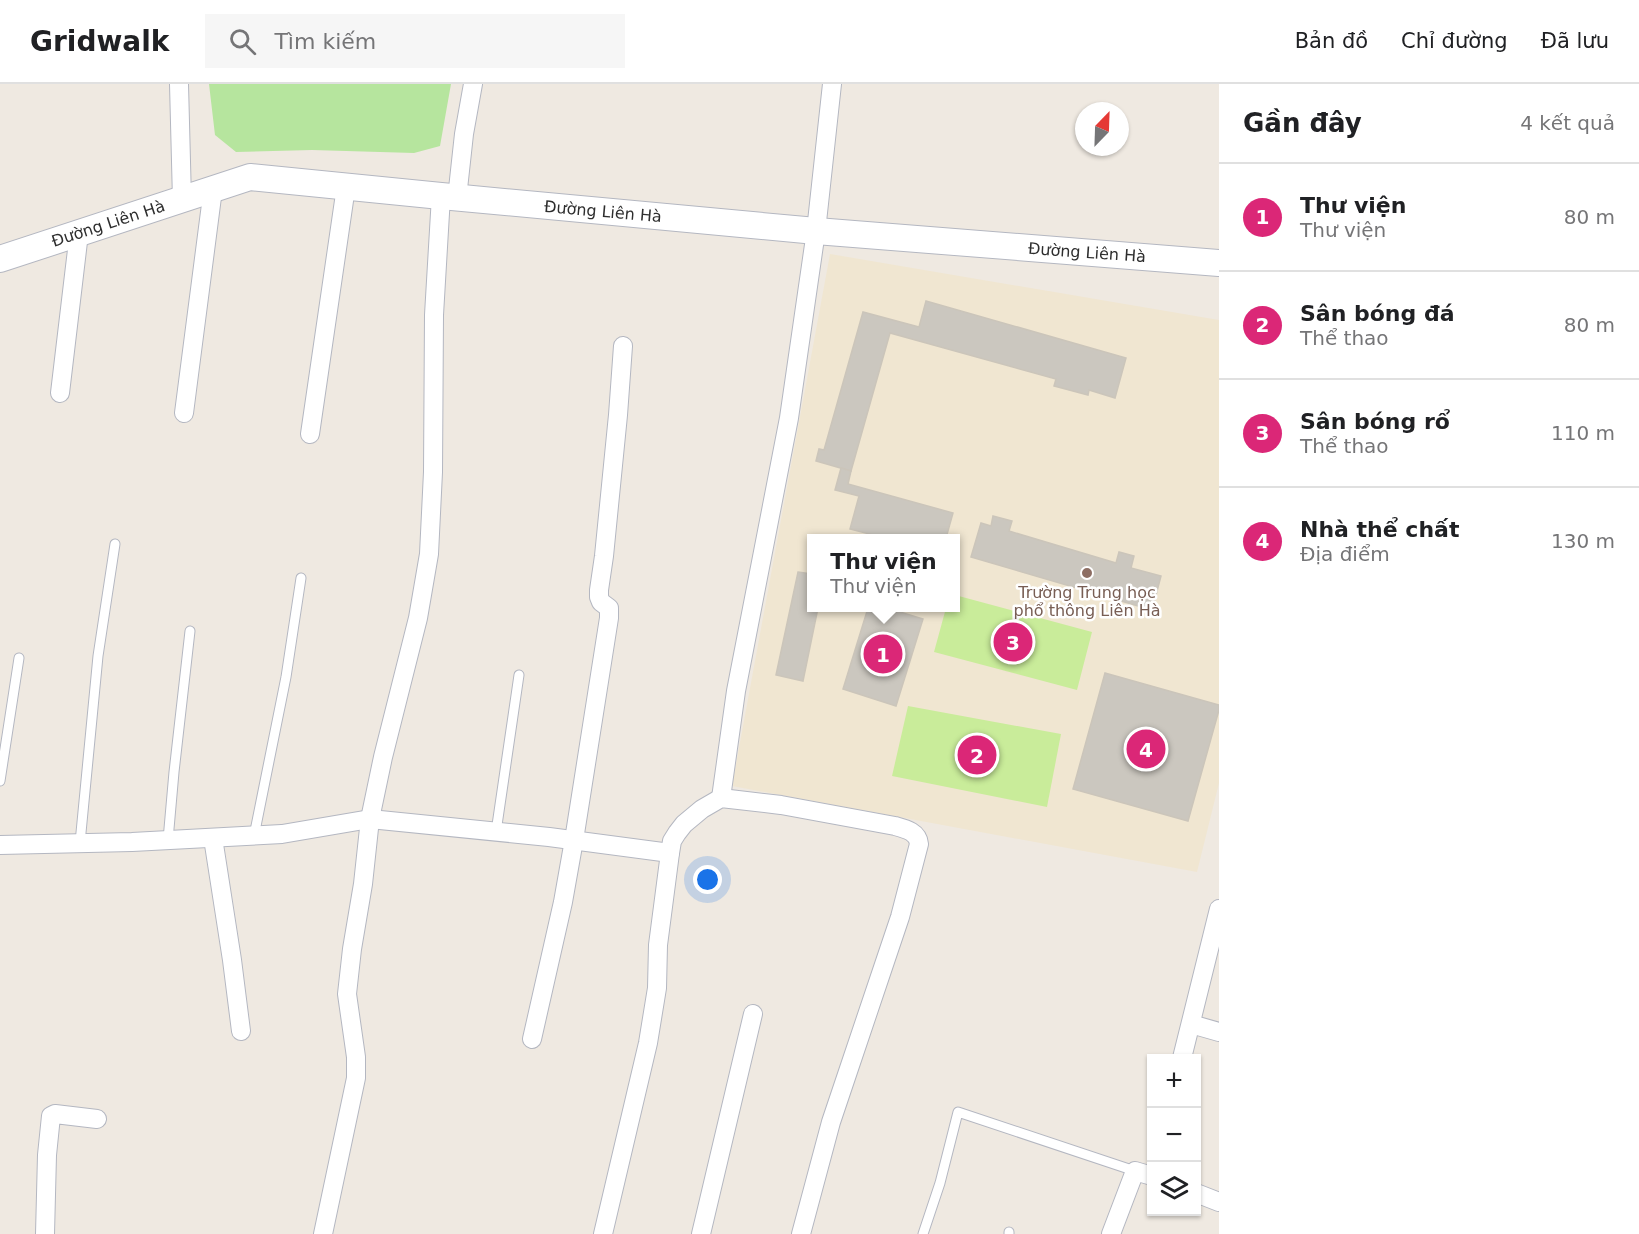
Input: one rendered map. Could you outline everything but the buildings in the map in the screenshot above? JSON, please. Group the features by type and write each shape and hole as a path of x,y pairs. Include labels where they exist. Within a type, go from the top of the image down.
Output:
{"main road":[{"name":"Đường Liên Hà","path":"0,258 250,177 816,231 1219,263"}],"street":[{"path":"179,84 182,200"},
{"path":"323,1234 356,1078 356,1057 347,994 370,819 418,618 429,554 433,472 434,315 449,197 473,84"},
{"path":"721,798 736,690 789,418 816,231 832,84"},
{"path":"310,434 346,187"},
{"path":"184,413 213,189"},
{"path":"60,393 79,233"},
{"path":"532,1039 563,902 609,618 609,608 601,602 599,590 623,346"},
{"path":"603,1234 648,1043 657,988 658,945 672,841 684,824 702,809 721,798 782,805 895,826 911,832 919,840 900,917 831,1122 801,1234"},
{"path":"0,845 254,836 282,834 370,819 574,840 670,853"},
{"path":"213,838 241,1031"},
{"path":"1183,1054 1219,909"},
{"path":"700,1234 753,1014"},
{"path":"1191,1024 1219,1032"},
{"path":"45,1234 47,1155 51,1116 55,1114 97,1119"},
{"path":"1111,1234 1147,1174"},
{"path":"1201,1195 1219,1202"}],"lane":[{"path":"80,843 98,656 115,543"},
{"path":"254,836 286,677 301,578"},
{"path":"168,840 190,631"},
{"path":"0,780 19,658"},
{"path":"496,832 519,675"},
{"path":"923,1234 940,1183 958,1112 1147,1174"}],"shaded area":[{"name":"Trường Trung học phổ thông Liên Hà","path":"830,254 1219,320 1219,783 1197,872 732,786"}],"green space":[{"path":"209,84 451,84 440,146 414,153 312,150 236,152 215,135"},
{"path":"960,596 1092,632 1077,690 934,652 945,612 960,612"},
{"path":"908,706 1061,734 1047,807 892,776"}],"place":[{"name":"Trường Trung học phổ thông Liên Hà","path":"1087,573"},
{"name":"Sân bóng rổ","path":"1013,642"},
{"name":"Thư viện","path":"883,654"},
{"name":"Nhà thể chất","path":"1146,749"},
{"name":"Sân bóng đá","path":"977,755"}]}
